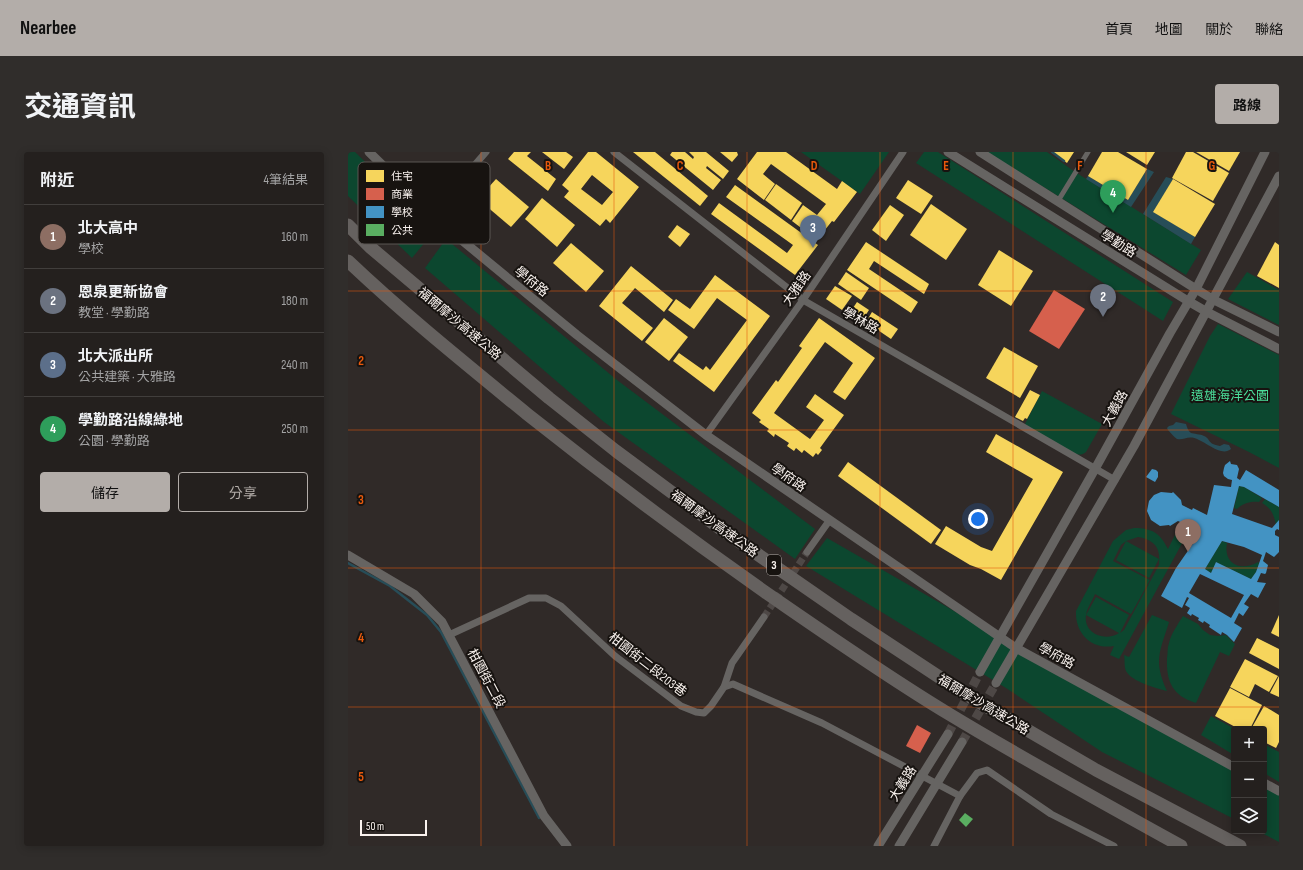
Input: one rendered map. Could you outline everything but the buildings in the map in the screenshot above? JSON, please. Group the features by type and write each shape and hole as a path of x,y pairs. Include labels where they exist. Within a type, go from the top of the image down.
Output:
{"highway":[{"name":"福爾摩沙高速公路","path":"348,225 358,235"},
{"name":"福爾摩沙高速公路","path":"367,244 549,398 616,451 721,529 965,694 1096,770 1240,846"},
{"name":"福爾摩沙高速公路","path":"348,261 444,347 596,469 724,563 839,644 949,714 1080,790 1181,846"}],"street":[{"name":"學府路","path":"369,152 379,162"},
{"path":"477,162 486,152"},
{"name":"學林路","path":"614,152 803,300 1114,480"},
{"name":"大雅路","path":"706,435 803,300 903,152"},
{"name":"學勤路","path":"948,152 1188,301 1279,349"},
{"name":"學勤路","path":"980,152 1214,300 1279,332"},
{"path":"1058,201 1088,152"},
{"name":"大義路","path":"980,672 1196,289 1265,152"},
{"path":"996,683 1144,428 1214,300 1279,176"},
{"name":"學府路","path":"466,244 577,335 706,435 829,521 1016,648 1231,765"},
{"path":"808,552 829,521"},
{"name":"柑園街二段","path":"348,555 414,594 442,622 544,816 567,846"},
{"name":"柑園街二段203巷","path":"449,634 529,598 546,598 561,606 615,656 681,706 696,712 704,713 711,706 724,687"},
{"path":"724,687 732,663 764,617"},
{"path":"724,687 733,684 822,723 960,796"},
{"name":"大義路","path":"878,846 948,734"},
{"path":"899,846 962,742"},
{"path":"934,846 960,796 977,773 987,770 1051,814 1114,846"},
{"path":"1267,785 1279,791"}],"green space":[{"path":"348,152 355,152 365,162 358,162 358,206 348,196"},
{"path":"801,152 889,152 860,194"},
{"path":"924,152 938,152 1173,302 1163,321 916,163"},
{"path":"987,152 1047,152 1075,172 1201,250 1186,275"},
{"path":"398,244 424,244 412,258"},
{"path":"442,244 452,244 617,380 815,529 795,559 604,422 425,268"},
{"path":"1247,272 1279,290 1279,325 1228,299"},
{"name":"遠雄海洋公園","path":"1218,324 1279,355 1279,468 1171,414 1210,336"},
{"path":"1042,391 1102,424 1086,452 1083,454 1075,454 1024,426"},
{"path":"1239,486 1244,487 1262,498 1259,502 1247,503 1237,509 1234,508"},
{"path":"1265,499 1279,507 1279,520 1276,524 1272,512 1262,503"},
{"path":"1140,528 1151,530 1162,539 1168,549 1177,531 1186,536 1119,659 1110,655 1114,646 1106,647 1092,643 1086,639 1078,627 1076,611 1113,541 1126,530","holes":["1138,537 1149,540 1156,546 1159,554 1159,565 1124,630 1120,633 1129,615 1096,597 1086,615 1088,607 1095,594 1131,614 1150,580 1113,561 1121,545 1126,541","1086,615 1119,633 1108,637 1096,634 1088,627"]},
{"path":"827,538 1008,642 1231,765 1231,817 1102,752 1006,688 806,566"},
{"path":"1126,541 1159,559 1149,578 1116,560"},
{"path":"1222,541 1227,543 1226,550 1228,556 1235,564 1245,566 1259,563 1256,572 1251,579 1216,562 1211,573 1205,569"},
{"path":"1152,615 1169,622 1159,656 1160,671 1167,691 1133,678 1126,671 1125,667 1124,655 1129,657"},
{"path":"1183,616 1198,624 1210,635 1226,635 1235,644 1229,656 1220,652 1196,703 1188,700 1176,692 1172,687 1168,674 1168,645"},
{"path":"1211,716 1231,727 1231,753 1201,735"},
{"path":"1267,746 1279,752 1279,782 1267,775"},
{"path":"1267,785 1279,791 1279,842 1264,834 1267,834"}],"water":[{"path":"1147,169 1154,172 1131,207 1086,179 1088,176 1128,200"},
{"path":"1166,177 1173,179 1154,212 1195,237 1191,244 1143,214"},
{"path":"1176,422 1186,424 1191,433 1206,437 1213,444 1220,446 1224,444 1229,445 1231,449 1223,451 1215,449 1195,438 1177,439 1167,428"}],"waterway":[{"path":"1052,152 1064,161"},
{"path":"348,563 390,586 427,615 441,632 539,818"}],"tunnel":[{"path":"764,617 807,552"},
{"path":"948,734 980,672"},
{"path":"962,742 996,683"}],"place":[{"name":"學勤路沿線綠地","path":"1113,213"},
{"name":"北大派出所","path":"813,248"},
{"name":"恩泉更新協會","path":"1103,317"},
{"name":"北大高中","path":"1188,552"}]}
